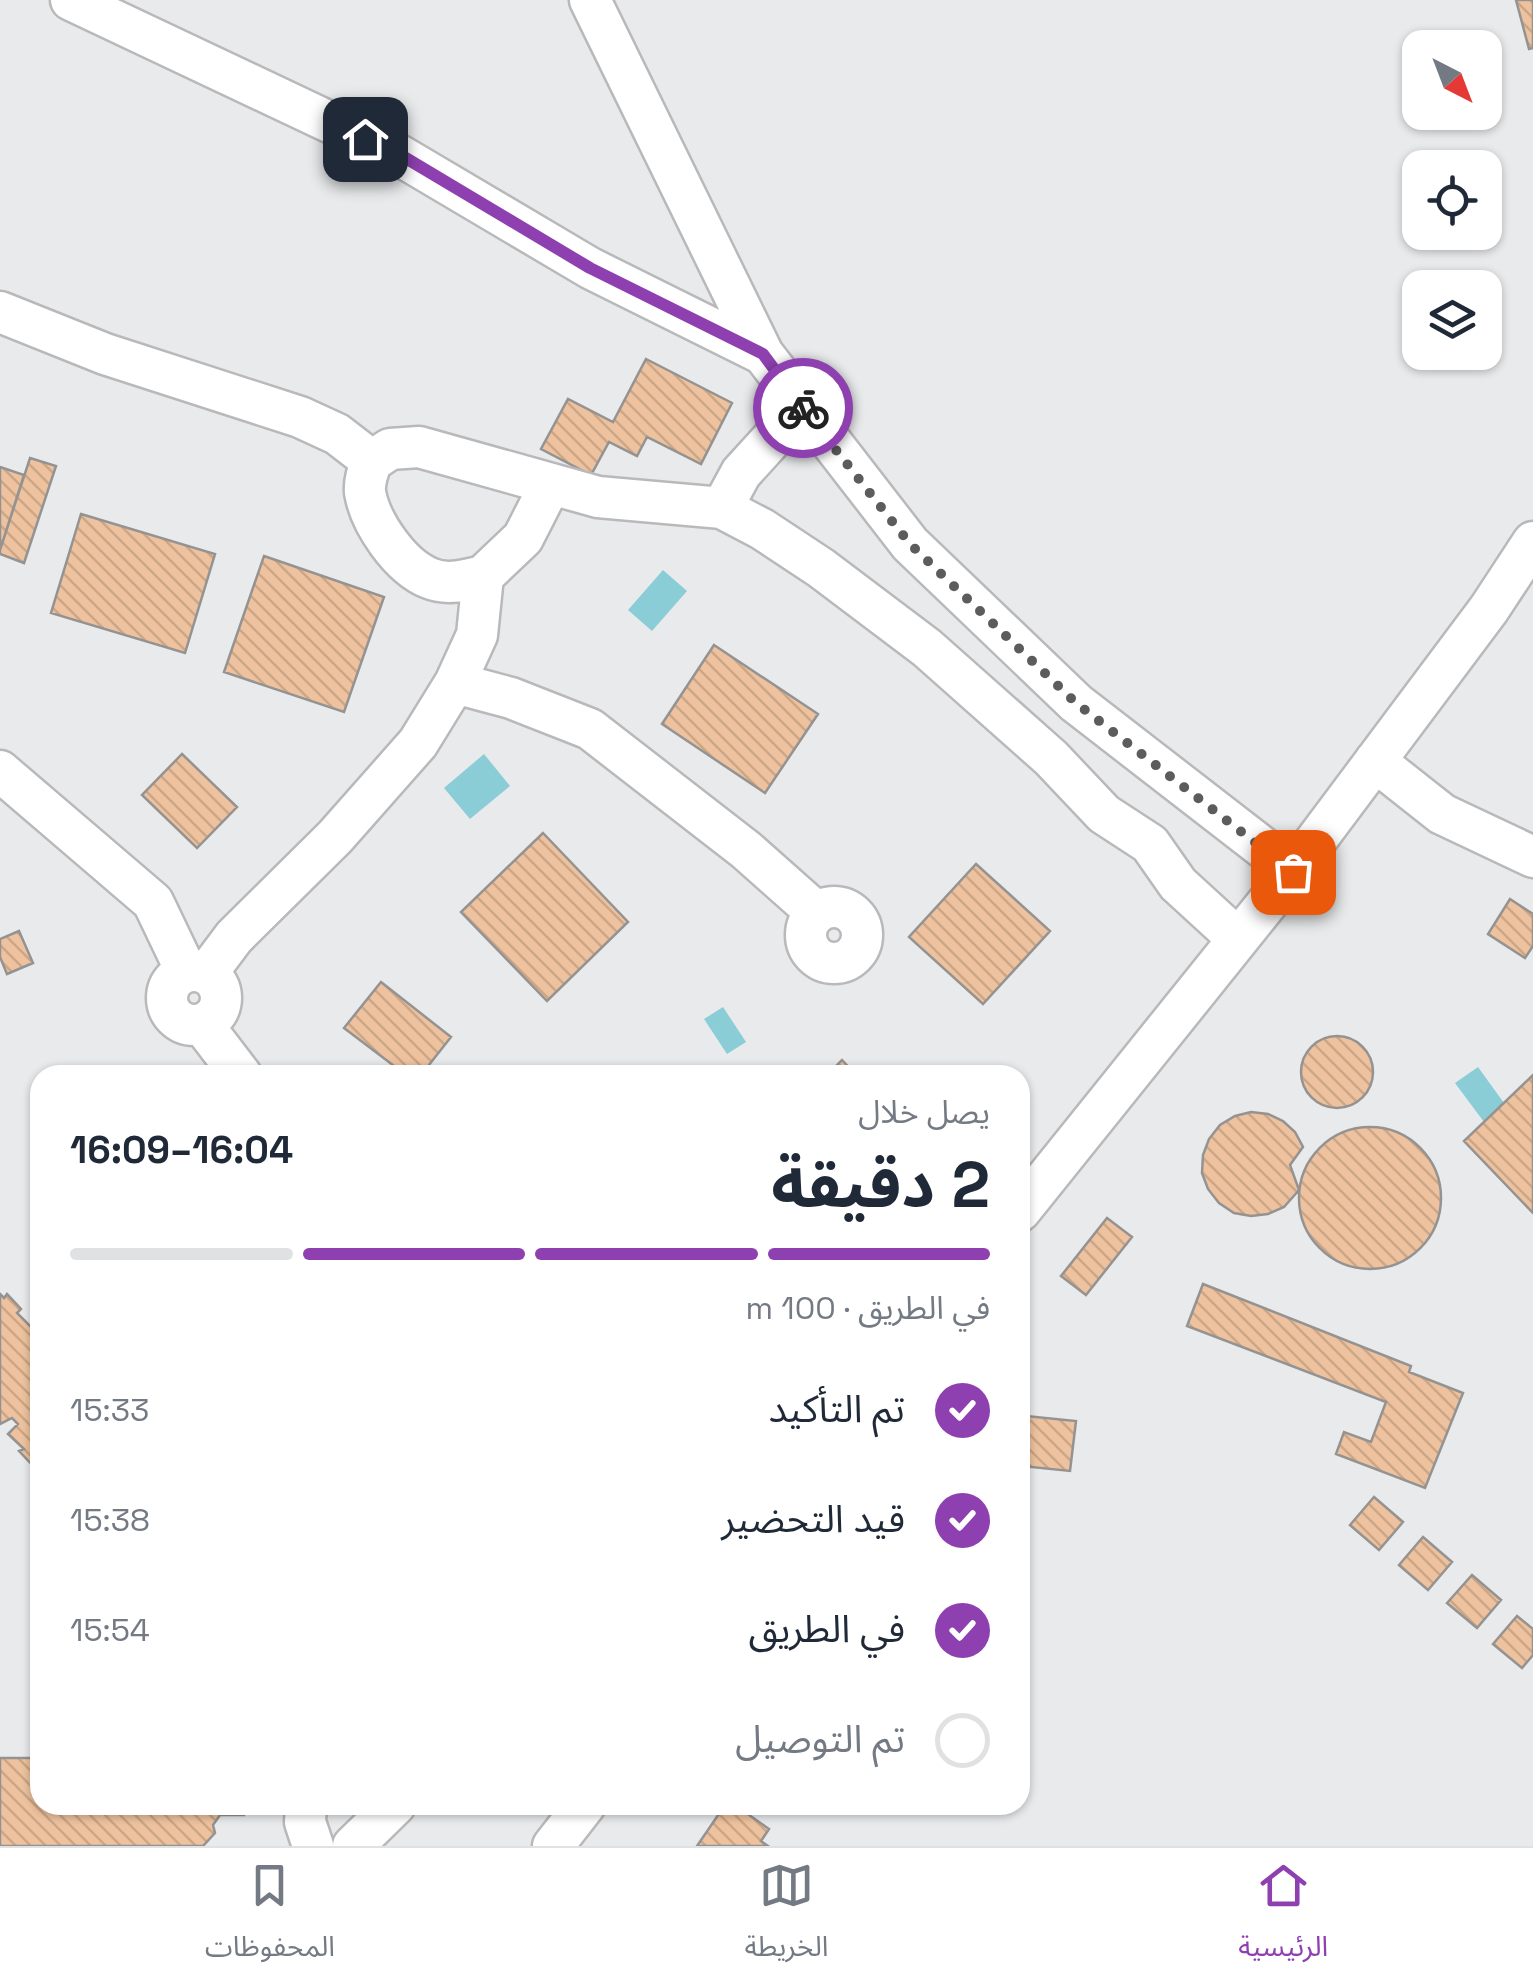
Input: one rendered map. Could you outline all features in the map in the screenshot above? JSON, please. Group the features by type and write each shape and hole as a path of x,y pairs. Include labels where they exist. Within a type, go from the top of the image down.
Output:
{"street":[{"path":"71,0 399,154 590,268 763,354"},
{"path":"590,0 763,354 910,544 1076,703 1293,872"},
{"path":"0,312 105,354 300,417 337,434 372,461"},
{"path":"722,508 741,473 802,407"},
{"path":"550,484 524,538 483,576 451,584 428,578 403,560 381,533 365,494 372,461 390,448 419,448 598,497 722,508 821,568 926,648 1051,758 1104,814 1150,844 1178,884 1238,939"},
{"path":"1030,1199 1293,872 1489,609 1533,542"},
{"path":"233,1065 202,1024 182,1022 168,1006 170,985 197,972 234,937 335,837 418,743 455,683 477,636 483,576"},
{"path":"455,683 511,698 590,729 746,850 817,913"},
{"path":"1375,761 1442,814 1533,857"},
{"path":"0,770 153,902 197,972"},
{"path":"305,1815 313,1846"},
{"path":"353,1846 385,1815"},
{"path":"553,1846 577,1815"}],"water":[{"path":"663,570 687,591 652,631 628,610"},
{"path":"484,754 510,786 470,819 444,788"},
{"path":"723,1007 746,1042 727,1054 704,1019"},
{"path":"1478,1067 1504,1103 1484,1122 1455,1083"}],"building":[{"path":"1516,0 1533,0 1533,48 1529,49"},
{"path":"646,359 732,403 701,464 647,437 637,456 609,442 591,475 541,449 568,399 613,422"},
{"path":"30,458 56,466 24,563 0,554 0,550"},
{"path":"0,467 24,475 0,550"},
{"path":"81,514 215,554 185,653 51,613"},
{"path":"264,556 384,597 344,712 224,672"},
{"path":"714,645 818,714 765,793 662,724"},
{"path":"182,754 237,807 197,848 142,795"},
{"path":"543,833 628,922 547,1001 461,912"},
{"path":"976,864 1050,931 983,1004 909,937"},
{"path":"1510,899 1533,914 1533,946 1525,958 1488,934"},
{"path":"19,931 33,963 7,974 0,957 0,939"},
{"path":"381,982 451,1037 429,1065 393,1065 344,1028"},
{"path":"1337,1036 1362,1047 1373,1072 1362,1097 1337,1108 1312,1097 1301,1072 1312,1047"},
{"path":"1533,1075 1533,1213 1464,1141"},
{"path":"1251,1112 1283,1121 1303,1147 1290,1165 1299,1190 1284,1207 1251,1216 1234,1213 1219,1203 1202,1173 1209,1139 1220,1125"},
{"path":"1370,1127 1397,1133 1420,1148 1435,1171 1441,1198 1435,1225 1420,1248 1397,1263 1370,1269 1343,1263 1320,1248 1305,1225 1299,1198 1305,1171 1320,1148 1343,1133"},
{"path":"1107,1218 1132,1237 1086,1295 1061,1276"},
{"path":"1203,1284 1411,1366 1409,1372 1463,1393 1425,1488 1336,1454 1344,1432 1371,1442 1386,1402 1187,1326"},
{"path":"0,1294 4,1298 7,1294 30,1326 30,1463 19,1451 24,1449 8,1434 18,1424 12,1418 0,1424"},
{"path":"1030,1416 1076,1421 1070,1471 1030,1467"},
{"path":"1374,1497 1403,1522 1379,1550 1350,1525"},
{"path":"1423,1537 1452,1562 1428,1590 1399,1565"},
{"path":"1472,1575 1501,1600 1477,1628 1447,1603"},
{"path":"1517,1616 1533,1629 1533,1655 1522,1668 1493,1644"},
{"path":"0,1758 30,1758 30,1815 220,1815 213,1825 215,1833 203,1846 0,1846"},
{"path":"718,1815 749,1815 769,1829 761,1841 768,1846 697,1846"}],"way so far":[{"path":"803,408 910,544 1076,703 1293,872"}],"route":[{"path":"365,139 399,154 590,268 763,354 803,408"}]}
